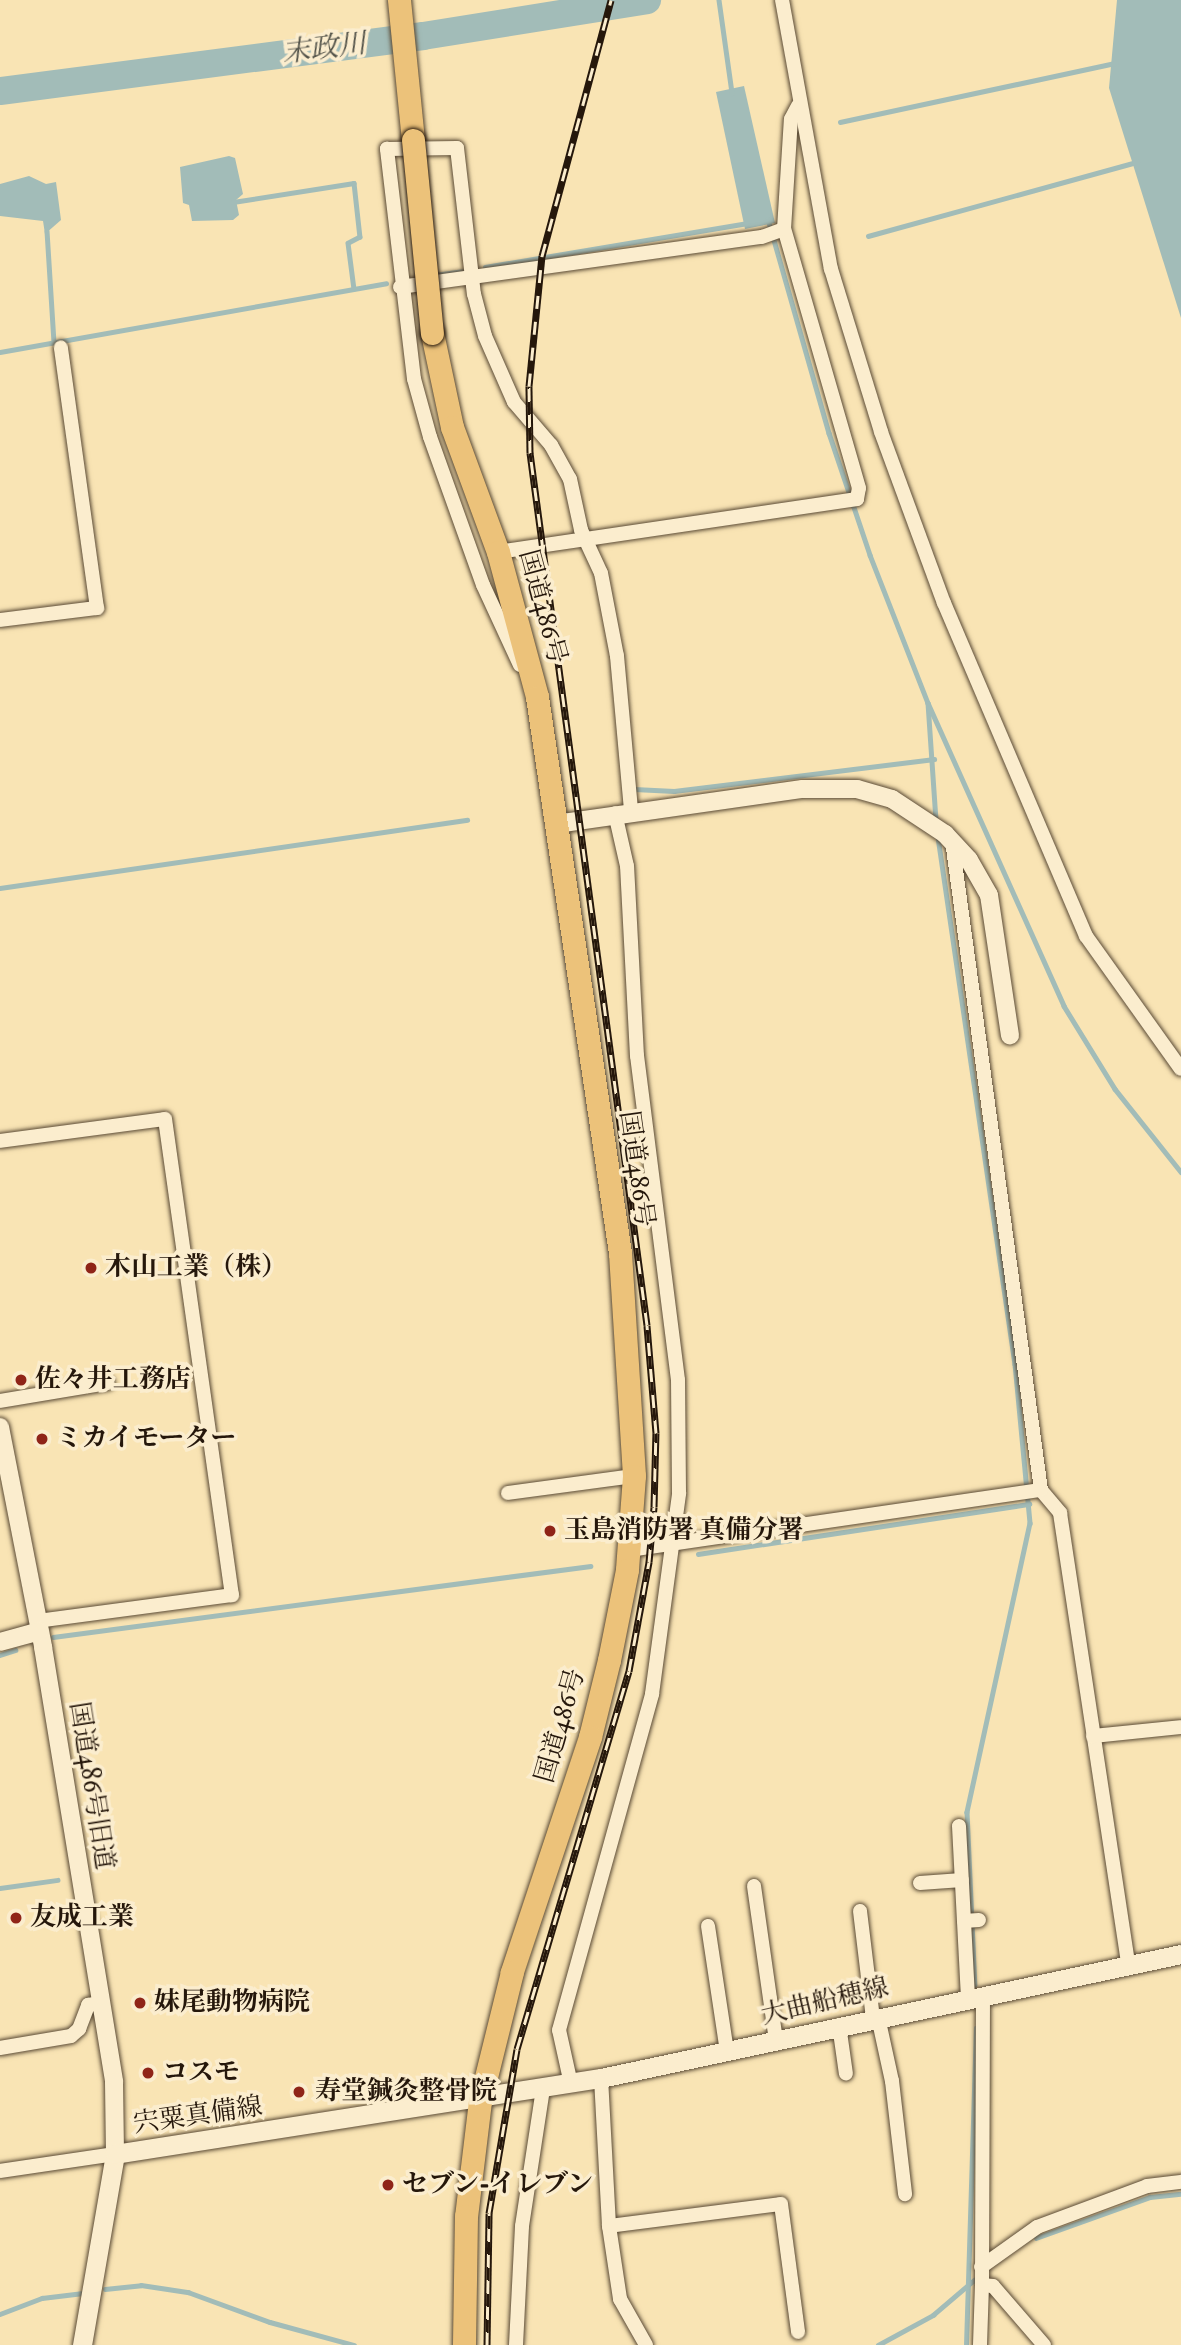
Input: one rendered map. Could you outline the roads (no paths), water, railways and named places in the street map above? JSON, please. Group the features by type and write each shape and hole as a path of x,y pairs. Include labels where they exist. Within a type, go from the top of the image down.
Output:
{"highway":[{"name":"国道486号","path":"400,7 432,333 452,427 498,552 537,697 620,1254 634,1476 629,1550 620,1612 590,1737 512,1972 480,2101 466,2217 464,2345"}],"main road":[{"name":"大曲船穂線","path":"480,2101 601,2078 876,2017 1181,1954"},
{"name":"宍粟真備線","path":"82,2345 115,2154 480,2101"}],"street":[{"path":"782,0 798,106 831,270 881,432 944,603 1086,936 1181,1069"},
{"path":"498,552 851,502 859,488 781,230 791,118 798,106"},
{"path":"537,697 484,585 430,438 414,379 400,287 387,149 457,148 472,279 501,379 551,445 570,479 587,540 601,573 617,656 637,1056 678,1380 676,1544 652,1694 559,2030 571,2084"},
{"path":"400,287 762,237 781,230"},
{"path":"0,620 97,608 61,347"},
{"path":"556,824 623,812 842,788 891,799 927,819 948,837 989,895 1010,1035"},
{"path":"948,837 1041,1490 1060,1513 1128,1965"},
{"path":"0,1141 165,1119 232,1595 39,1626 0,1642"},
{"path":"0,1401 107,1383"},
{"name":"国道486号旧道","path":"0,1427 39,1626 101,2003 116,2107 115,2154"},
{"path":"508,1493 634,1476"},
{"path":"629,1550 1041,1490"},
{"path":"1093,1736 1181,1727"},
{"path":"959,1826 962,1880 972,1920 982,2285 980,2345"},
{"path":"920,1883 962,1880"},
{"path":"754,1886 776,2040"},
{"path":"859,1911 876,2017 892,2081 905,2194"},
{"path":"708,1926 727,2051"},
{"path":"0,2048 71,2036 79,2029 88,2005 101,2003"},
{"path":"839,2025 846,2074"},
{"path":"601,2078 610,2225 620,2299 646,2345"},
{"path":"516,2345 522,2226 543,2089"},
{"path":"0,2171 115,2154"},
{"path":"981,2266 1037,2227 1147,2186 1181,2182"},
{"path":"610,2225 780,2204 798,2332"},
{"path":"982,2285 993,2286 1044,2345"}],"water":[{"path":"1117,0 1181,0 1181,318 1109,88"},
{"path":"744,86 775,223 745,229 716,92"},
{"path":"229,156 235,158 243,194 236,200 239,215 233,220 192,221 189,205 183,203 180,167"},
{"path":"29,176 46,184 56,182 61,220 45,234 43,221 0,216 0,184"}],"waterway":[{"name":"末政川","path":"0,91 423,36 647,0"},
{"path":"719,0 732,93"},
{"path":"840,122 1116,63"},
{"path":"868,236 1137,162"},
{"path":"233,202 354,183 360,237 348,243 354,289"},
{"path":"768,219 829,433 870,555 928,703 1064,1006 1115,1089 1181,1172"},
{"path":"485,267 747,223"},
{"path":"47,231 54,341"},
{"path":"435,275 462,271"},
{"path":"0,352 386,283"},
{"path":"928,703 936,821"},
{"path":"634,789 674,791 934,759"},
{"path":"0,888 467,820"},
{"path":"938,837 1015,1364 1030,1523 967,1812 975,1985"},
{"path":"698,1554 1029,1504"},
{"path":"53,1637 590,1566"},
{"path":"0,1655 15,1650"},
{"path":"0,1888 57,1880"},
{"path":"966,2345 976,2028"},
{"path":"1036,2238 1150,2197 1181,2194"},
{"path":"878,2345 933,2315 974,2280"},
{"path":"105,2289 141,2285 188,2292 270,2322 354,2345"},
{"path":"0,2314 42,2298 81,2293"}],"railway":[{"path":"487,2345 489,2213 517,2049 629,1671 649,1562 654,1507 656,1433 647,1325 530,453 529,386 542,256 611,0"}],"place":[{"name":"木山工業（株）","path":"91,1268"},
{"name":"佐々井工務店","path":"21,1380"},
{"name":"ミカイモーター","path":"42,1439"},
{"name":"玉島消防署 真備分署","path":"550,1531"},
{"name":"友成工業","path":"16,1918"},
{"name":"妹尾動物病院","path":"140,2003"},
{"name":"コスモ","path":"148,2073"},
{"name":"寿堂鍼灸整骨院","path":"299,2092"},
{"name":"セブン-イレブン","path":"388,2185"}]}
